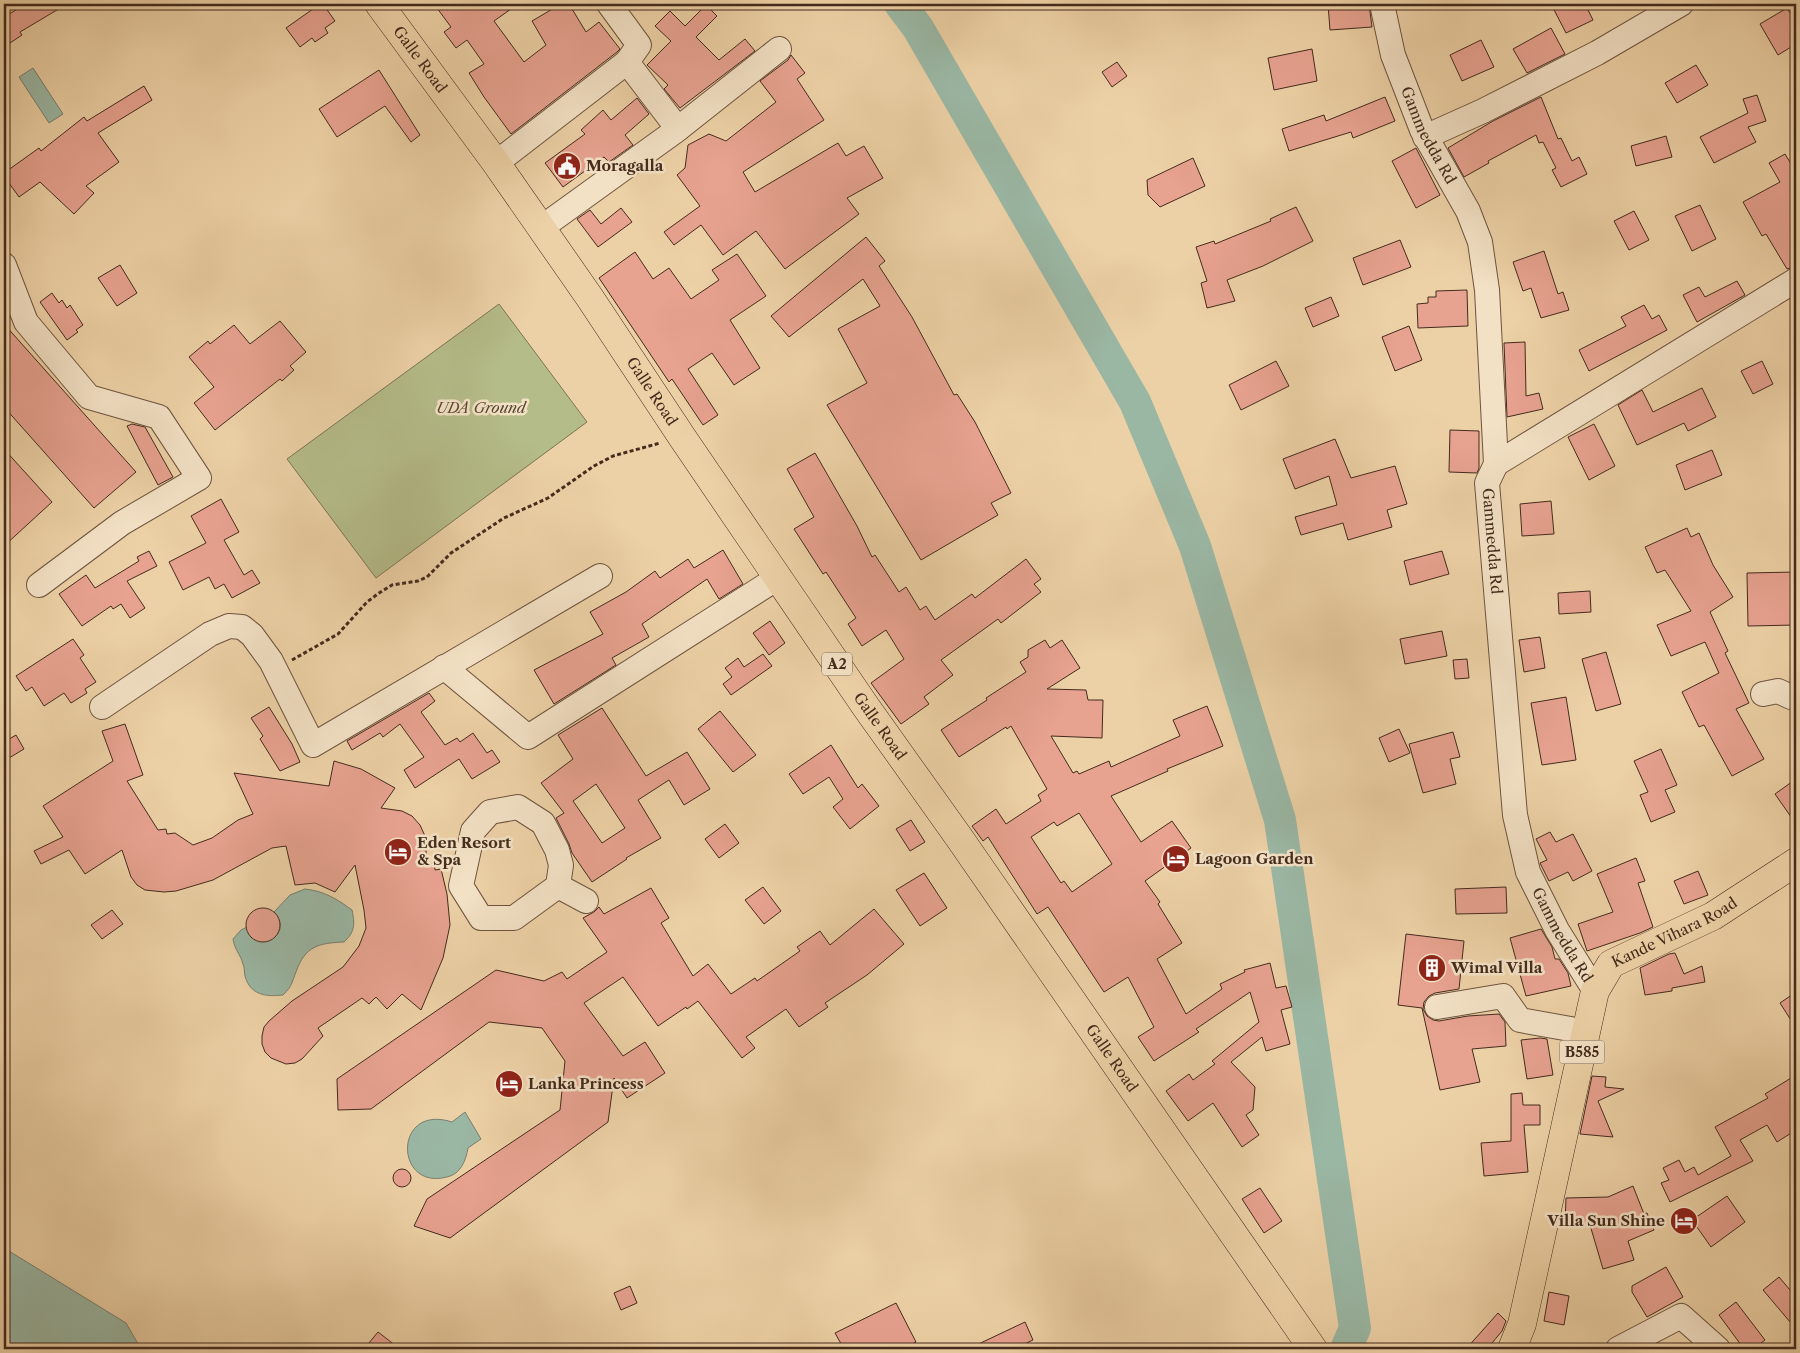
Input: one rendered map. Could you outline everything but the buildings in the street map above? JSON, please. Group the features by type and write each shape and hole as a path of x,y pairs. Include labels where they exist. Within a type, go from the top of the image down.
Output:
{"main road":[{"name":"Galle Road","path":"379,4 496,164 590,298 866,707 958,836 1313,1349"},
{"name":"Kande Vihara Road","path":"1512,1349 1522,1324 1595,991 1611,964 1713,916 1796,862"}],"street":[{"path":"496,164 627,62 638,45 609,4"},
{"name":"Gammedda Rd","path":"1382,4 1393,55 1426,137 1468,211 1480,242 1487,290 1496,464 1487,483 1515,815 1528,872 1557,930 1595,991"},
{"path":"1426,137 1597,53 1680,4"},
{"path":"541,228 678,129 779,49"},
{"path":"627,62 678,129"},
{"path":"4,265 26,322 89,397 159,417 199,478 122,523 39,585"},
{"path":"1496,464 1796,280"},
{"path":"102,707 210,634 229,626 242,627 252,635 271,661 313,745 600,576"},
{"path":"444,667 528,737 779,577"},
{"path":"1762,694 1778,691 1791,697 1796,693"},
{"path":"518,807 543,823 557,850 561,865 558,886 514,918 481,918 461,886 473,832 490,812 518,807"},
{"path":"558,886 586,901"},
{"path":"1437,1007 1503,996 1520,1020 1587,1032"},
{"path":"1618,1349 1681,1316 1718,1349"}],"path":[{"path":"271,661 279,663 290,661 338,634 367,602 379,593 392,585 418,581 427,577 451,553 504,518 548,498 594,466 613,456 682,437"}],"green space":[{"name":"UDA Ground","path":"499,304 587,422 376,578 287,459"}],"shaded area":[{"path":"33,68 63,114 49,123 19,77"},
{"path":"305,889 330,896 352,910 354,924 352,931 344,942 327,943 309,951 304,956 290,986 283,995 271,996 255,991 247,982 244,966 233,939 241,930 247,927 251,936 257,941 264,942 277,935 280,928 279,920 274,912 290,895"},
{"path":"465,1112 481,1139 468,1148 464,1162 459,1170 447,1177 430,1178 417,1172 410,1161 407,1148 411,1135 419,1125 433,1119 452,1122"},
{"path":"4,1248 126,1323 141,1349 4,1349"}],"waterway":[{"path":"900,4 918,28 1135,402 1195,546 1280,820 1355,1328 1346,1349"}],"place":[{"name":"Moragalla","path":"567,166"},
{"name":"Eden Resort & Spa","path":"398,852"},
{"name":"Lagoon Garden","path":"1176,859"},
{"name":"Wimal Villa","path":"1432,968"},
{"name":"Lanka Princess","path":"509,1084"},
{"name":"Villa Sun Shine","path":"1684,1221"}]}
